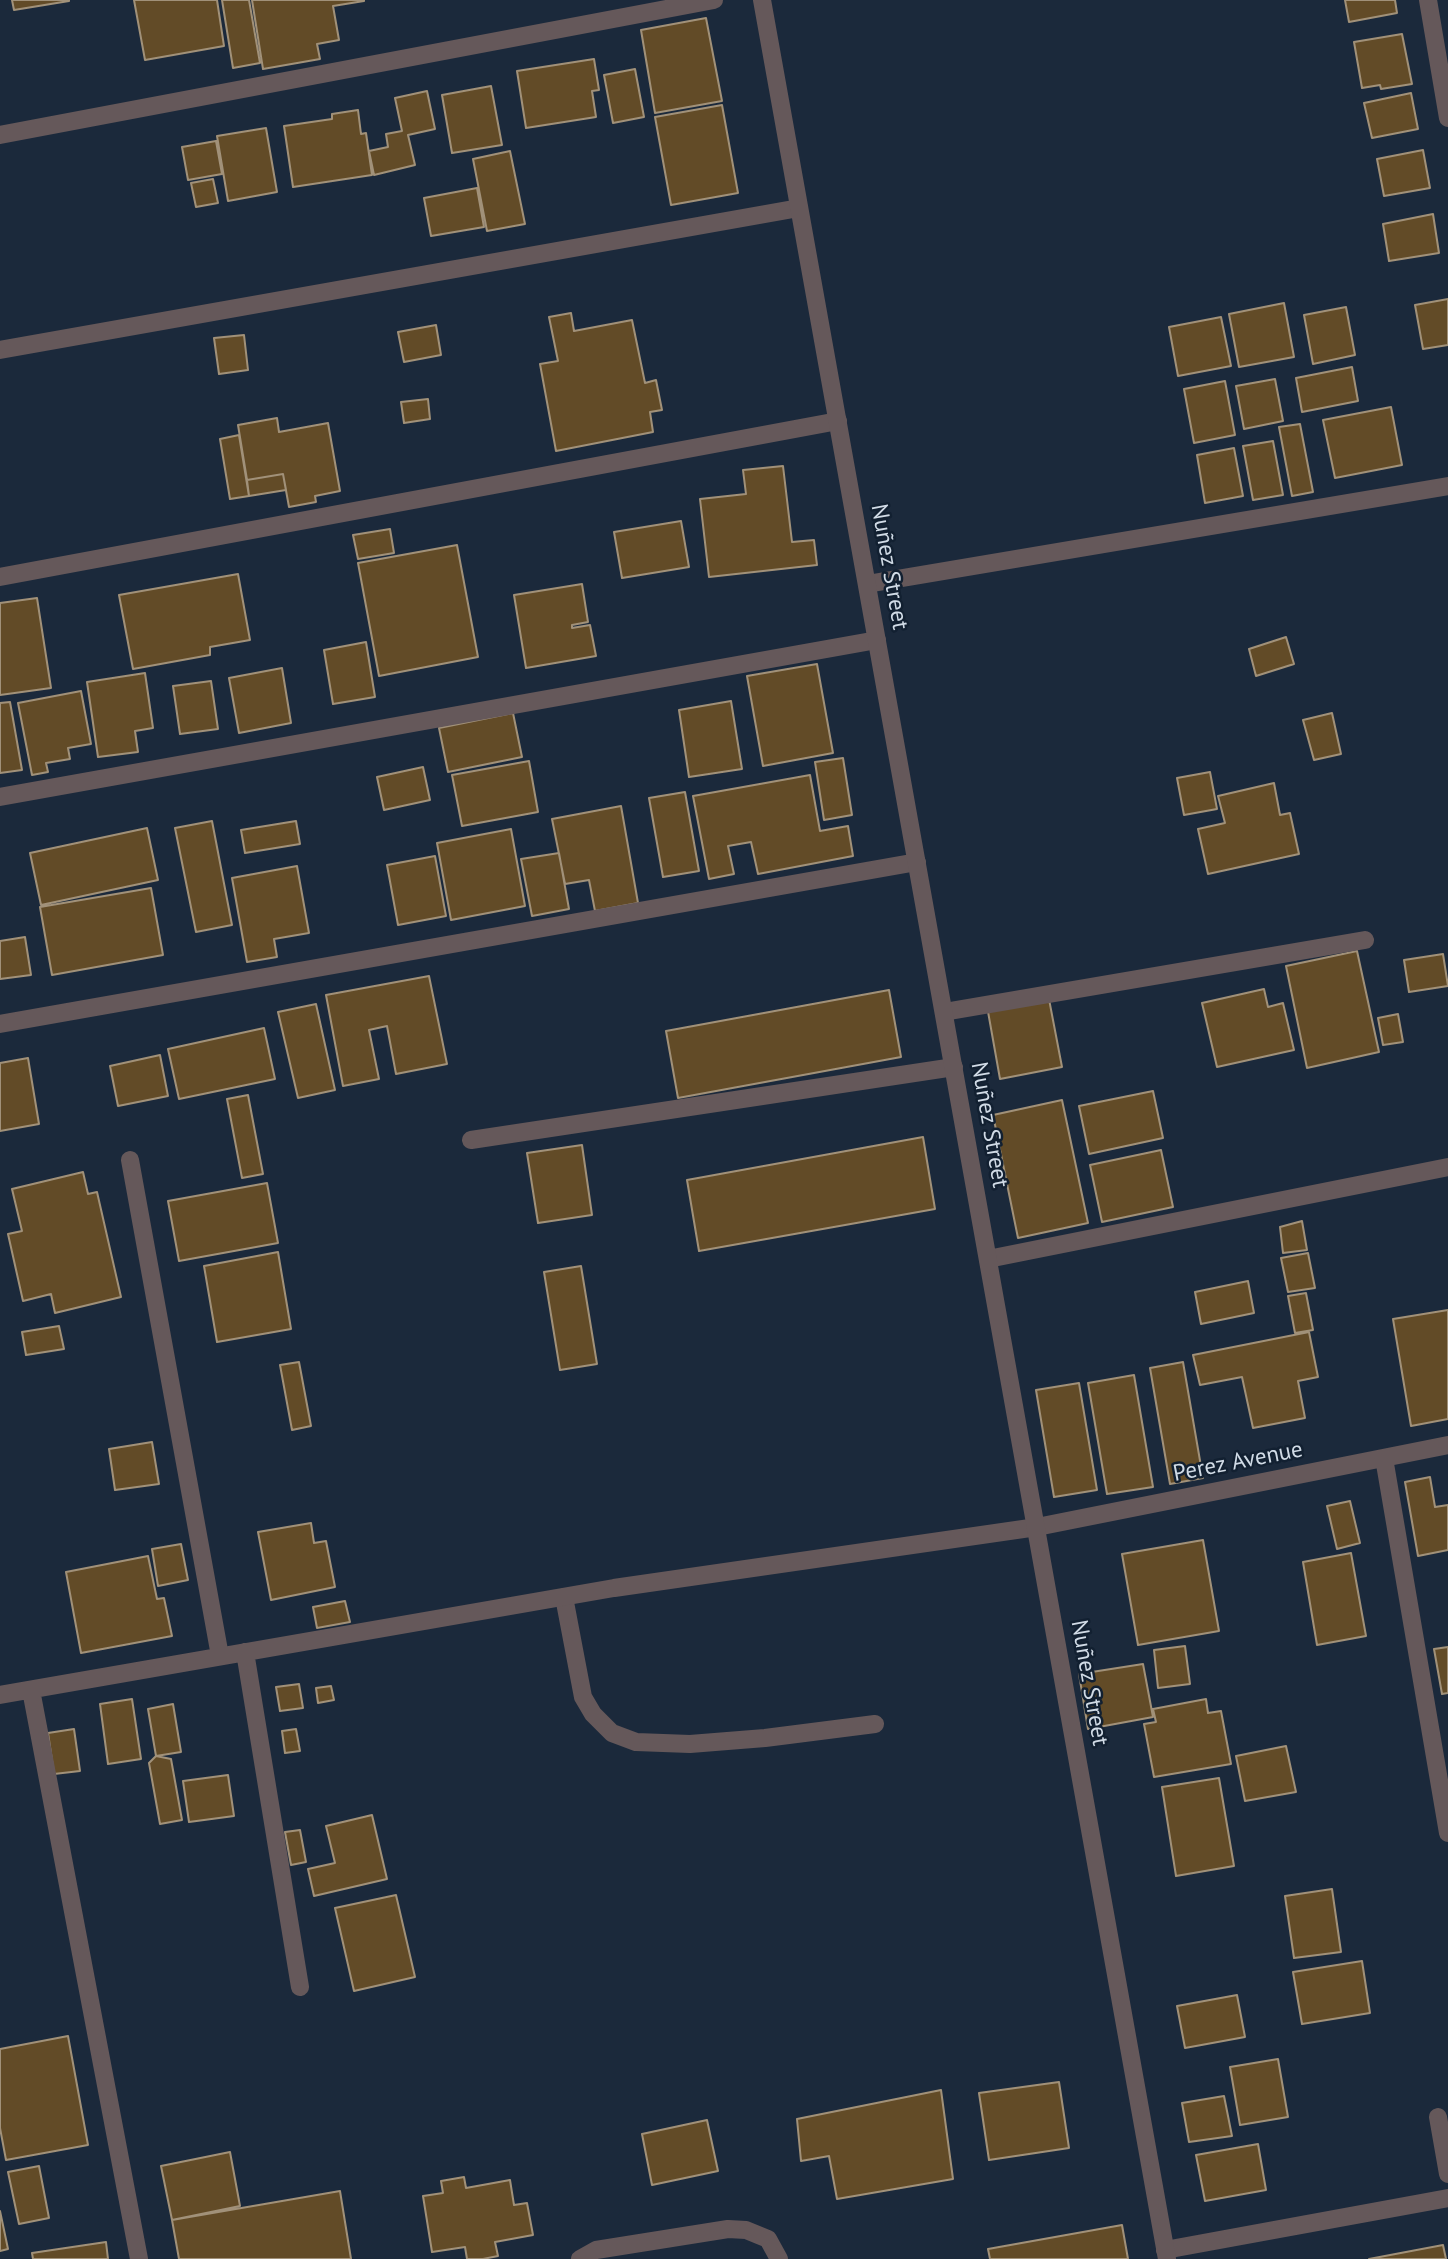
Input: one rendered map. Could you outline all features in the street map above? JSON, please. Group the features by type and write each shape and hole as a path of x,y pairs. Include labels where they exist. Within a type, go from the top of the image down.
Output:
{"street":[{"path":"0,135 715,0"},
{"name":"Nuñez Street","path":"762,0 1166,2255"},
{"path":"1428,0 1448,118"},
{"path":"0,351 799,208"},
{"path":"0,577 838,421"},
{"path":"867,584 1448,486"},
{"path":"0,797 877,640"},
{"path":"0,1024 917,862"},
{"path":"944,1012 1365,940"},
{"path":"471,1140 954,1067"},
{"path":"130,1160 220,1656"},
{"path":"988,1259 1448,1167"},
{"name":"Perez Avenue","path":"0,1696 564,1597 1037,1527 1448,1445"},
{"path":"1384,1458 1448,1833"},
{"path":"564,1597 583,1697 593,1714 612,1733 636,1742 690,1744 876,1724"},
{"path":"246,1652 300,1987"},
{"path":"31,1690 139,2259"},
{"path":"1438,2117 1448,2174"},
{"path":"1166,2255 1448,2198"},
{"path":"580,2259 596,2250 728,2229 746,2230 768,2239 779,2259"}],"building":[{"path":"12,0 69,0 69,1 14,10"},
{"path":"134,0 217,0 224,46 145,60"},
{"path":"222,0 249,0 260,63 233,68"},
{"path":"252,0 364,1 333,6 339,40 317,44 320,59 263,69"},
{"path":"1345,0 1395,0 1397,13 1349,22"},
{"path":"706,18 722,101 655,113 641,30"},
{"path":"1402,34 1412,84 1381,89 1380,85 1362,88 1354,42"},
{"path":"594,59 599,90 592,91 596,117 526,128 517,71"},
{"path":"635,69 644,117 613,123 604,75"},
{"path":"491,86 502,145 452,153 442,95"},
{"path":"427,91 435,129 408,135 415,165 374,175 369,151 388,147 386,134 402,131 395,98"},
{"path":"1411,93 1418,129 1372,138 1364,103"},
{"path":"722,105 738,193 671,205 655,117"},
{"path":"358,110 361,134 366,133 372,175 293,187 284,126 332,119 332,114"},
{"path":"266,128 277,192 228,201 217,136"},
{"path":"216,141 222,174 188,180 182,147"},
{"path":"1423,150 1430,188 1384,196 1377,159"},
{"path":"510,151 525,224 487,231 473,159"},
{"path":"213,179 218,203 196,207 191,183"},
{"path":"477,188 484,227 431,236 424,198"},
{"path":"1433,214 1439,253 1389,261 1383,224"},
{"path":"1448,299 1448,345 1423,349 1415,305"},
{"path":"1284,303 1294,357 1239,367 1229,314"},
{"path":"1346,307 1355,355 1313,364 1304,315"},
{"path":"571,313 574,331 632,320 645,383 656,380 662,410 650,412 653,432 556,451 540,364 558,361 549,317"},
{"path":"1221,317 1231,366 1178,376 1169,327"},
{"path":"436,325 441,355 404,362 398,332"},
{"path":"244,335 248,370 219,374 214,338"},
{"path":"1352,367 1358,401 1302,412 1296,378"},
{"path":"1275,379 1283,421 1244,429 1236,386"},
{"path":"1225,381 1235,435 1194,443 1184,389"},
{"path":"428,399 430,419 404,423 401,402"},
{"path":"1391,407 1402,465 1335,478 1323,420"},
{"path":"277,418 279,432 328,423 340,491 315,496 316,502 289,507 283,474 247,480 238,425"},
{"path":"1300,424 1313,492 1292,496 1279,427"},
{"path":"239,435 249,496 230,499 220,439"},
{"path":"1273,441 1283,495 1253,500 1243,446"},
{"path":"1234,448 1243,496 1205,503 1197,455"},
{"path":"783,466 792,542 814,540 817,565 709,577 700,499 746,494 743,470"},
{"path":"283,474 286,490 249,496 247,480"},
{"path":"681,521 689,567 622,578 614,532"},
{"path":"390,529 394,553 358,559 353,535"},
{"path":"457,545 478,657 379,676 358,563"},
{"path":"238,574 250,640 210,647 210,655 133,669 119,595"},
{"path":"582,584 588,622 572,625 572,628 590,625 596,656 526,668 514,595"},
{"path":"37,598 51,688 0,695 0,603"},
{"path":"1286,637 1294,664 1256,676 1249,649"},
{"path":"366,642 375,697 333,704 324,650"},
{"path":"817,664 833,753 763,766 747,676"},
{"path":"282,668 291,723 239,733 229,678"},
{"path":"145,673 153,728 135,731 138,752 98,757 87,682"},
{"path":"211,681 218,729 180,734 173,686"},
{"path":"81,691 91,744 68,748 70,759 46,763 48,772 32,775 18,703"},
{"path":"731,701 742,769 689,777 679,710"},
{"path":"10,702 22,770 0,773 0,703"},
{"path":"513,713 522,757 448,772 439,728"},
{"path":"1332,713 1341,754 1314,760 1303,720"},
{"path":"843,758 852,815 824,820 815,762"},
{"path":"529,761 538,812 462,826 452,775"},
{"path":"423,767 430,800 384,810 377,777"},
{"path":"1210,772 1217,809 1184,815 1177,778"},
{"path":"810,775 820,831 848,826 853,856 758,874 751,842 728,846 734,874 709,879 693,796"},
{"path":"1274,783 1280,815 1290,813 1299,854 1208,874 1198,829 1225,823 1218,796"},
{"path":"685,792 699,871 663,877 649,798"},
{"path":"621,806 638,903 595,911 589,880 565,884 552,819"},
{"path":"212,821 232,925 196,932 175,828"},
{"path":"296,821 300,844 245,853 241,830"},
{"path":"147,828 158,880 41,905 30,853"},
{"path":"511,829 525,906 451,920 437,843"},
{"path":"559,853 569,909 532,916 521,859"},
{"path":"435,856 446,916 398,925 387,865"},
{"path":"297,866 309,933 274,939 277,957 247,962 232,878"},
{"path":"151,888 163,955 52,975 40,907"},
{"path":"25,937 31,975 0,979 0,941"},
{"path":"1357,951 1379,1052 1307,1068 1286,966"},
{"path":"1443,954 1448,986 1409,992 1404,960"},
{"path":"429,976 447,1064 396,1074 387,1026 369,1030 379,1079 343,1086 326,995"},
{"path":"1264,989 1268,1007 1283,1003 1294,1050 1217,1067 1202,1003"},
{"path":"889,990 901,1057 678,1098 666,1031"},
{"path":"1048,994 1062,1067 1000,1079 987,1006"},
{"path":"316,1004 335,1090 298,1098 278,1012"},
{"path":"1398,1014 1403,1042 1383,1045 1378,1018"},
{"path":"264,1028 275,1079 179,1099 168,1049"},
{"path":"160,1055 168,1096 118,1106 110,1066"},
{"path":"28,1058 39,1124 0,1131 0,1063"},
{"path":"1153,1091 1163,1138 1089,1154 1079,1106"},
{"path":"248,1095 263,1174 242,1178 227,1099"},
{"path":"1062,1100 1088,1223 1018,1238 993,1115"},
{"path":"923,1137 935,1209 699,1251 687,1180"},
{"path":"582,1145 592,1215 538,1223 527,1153"},
{"path":"1161,1150 1173,1207 1102,1222 1090,1165"},
{"path":"83,1172 88,1194 97,1192 121,1297 55,1313 51,1294 23,1301 8,1234 22,1231 12,1189"},
{"path":"267,1183 278,1243 179,1261 168,1201"},
{"path":"1302,1221 1307,1250 1283,1253 1280,1227"},
{"path":"278,1252 291,1329 217,1342 204,1266"},
{"path":"1308,1253 1315,1288 1288,1292 1281,1258"},
{"path":"581,1266 597,1364 560,1370 544,1272"},
{"path":"1248,1281 1254,1313 1201,1324 1195,1292"},
{"path":"1306,1293 1313,1330 1295,1333 1288,1296"},
{"path":"1448,1310 1448,1419 1411,1426 1393,1319"},
{"path":"59,1326 64,1349 26,1355 22,1332"},
{"path":"1309,1332 1318,1377 1298,1381 1305,1418 1253,1428 1242,1377 1200,1385 1193,1355"},
{"path":"299,1362 311,1426 292,1430 280,1365"},
{"path":"1183,1362 1203,1478 1170,1484 1150,1368"},
{"path":"1134,1375 1153,1487 1107,1494 1088,1383"},
{"path":"1079,1383 1097,1490 1054,1497 1036,1390"},
{"path":"152,1442 159,1484 115,1490 109,1449"},
{"path":"1430,1477 1435,1507 1448,1505 1448,1550 1418,1556 1405,1482"},
{"path":"1350,1501 1360,1543 1337,1549 1327,1506"},
{"path":"311,1523 314,1543 326,1541 335,1587 271,1600 258,1532"},
{"path":"1203,1540 1219,1631 1138,1645 1122,1554"},
{"path":"181,1544 188,1580 158,1586 152,1549"},
{"path":"1351,1553 1366,1636 1317,1645 1303,1562"},
{"path":"148,1556 157,1599 164,1598 172,1636 81,1653 66,1572"},
{"path":"345,1601 350,1622 317,1628 313,1607"},
{"path":"1185,1646 1190,1684 1158,1688 1154,1650"},
{"path":"1448,1647 1448,1693 1442,1694 1434,1649"},
{"path":"1143,1664 1153,1717 1088,1729 1079,1674"},
{"path":"299,1684 303,1708 280,1711 276,1687"},
{"path":"331,1686 334,1700 318,1703 316,1688"},
{"path":"132,1699 141,1759 108,1764 100,1704"},
{"path":"1206,1699 1208,1713 1221,1711 1231,1764 1154,1777 1144,1724 1156,1722 1153,1709"},
{"path":"173,1704 181,1752 156,1756 148,1709"},
{"path":"74,1729 80,1771 54,1774 48,1733"},
{"path":"296,1729 300,1751 285,1753 282,1731"},
{"path":"1286,1746 1296,1792 1245,1801 1236,1756"},
{"path":"156,1756 171,1759 182,1820 160,1824 149,1763"},
{"path":"228,1775 234,1816 189,1822 183,1781"},
{"path":"1219,1778 1234,1866 1176,1876 1162,1787"},
{"path":"372,1815 387,1879 314,1896 308,1869 335,1863 326,1826"},
{"path":"300,1830 306,1862 291,1865 285,1832"},
{"path":"1332,1889 1341,1952 1294,1958 1285,1896"},
{"path":"396,1895 415,1977 354,1991 335,1908"},
{"path":"1362,1961 1370,2013 1302,2024 1293,1972"},
{"path":"1237,1995 1245,2037 1185,2048 1177,2006"},
{"path":"68,2036 88,2145 6,2160 0,2128 0,2049"},
{"path":"1278,2059 1288,2117 1240,2125 1230,2067"},
{"path":"1059,2082 1069,2148 989,2160 979,2093"},
{"path":"941,2090 953,2179 837,2199 829,2156 801,2161 797,2119"},
{"path":"1224,2096 1232,2136 1189,2142 1182,2103"},
{"path":"707,2120 718,2171 652,2185 642,2134"},
{"path":"1258,2144 1266,2190 1205,2201 1196,2155"},
{"path":"230,2152 240,2206 172,2220 161,2166"},
{"path":"39,2166 49,2218 19,2224 8,2172"},
{"path":"464,2177 466,2188 510,2180 514,2205 527,2203 533,2235 495,2242 498,2256 483,2259 467,2259 465,2247 432,2252 423,2196 443,2193 441,2181"},
{"path":"340,2191 351,2259 179,2259 172,2220"},
{"path":"0,2211 8,2249 0,2251"},
{"path":"1122,2225 1128,2259 990,2259 988,2249"},
{"path":"106,2242 108,2259 33,2259 32,2253"},
{"path":"1443,2245 1446,2259 1369,2259"}]}
